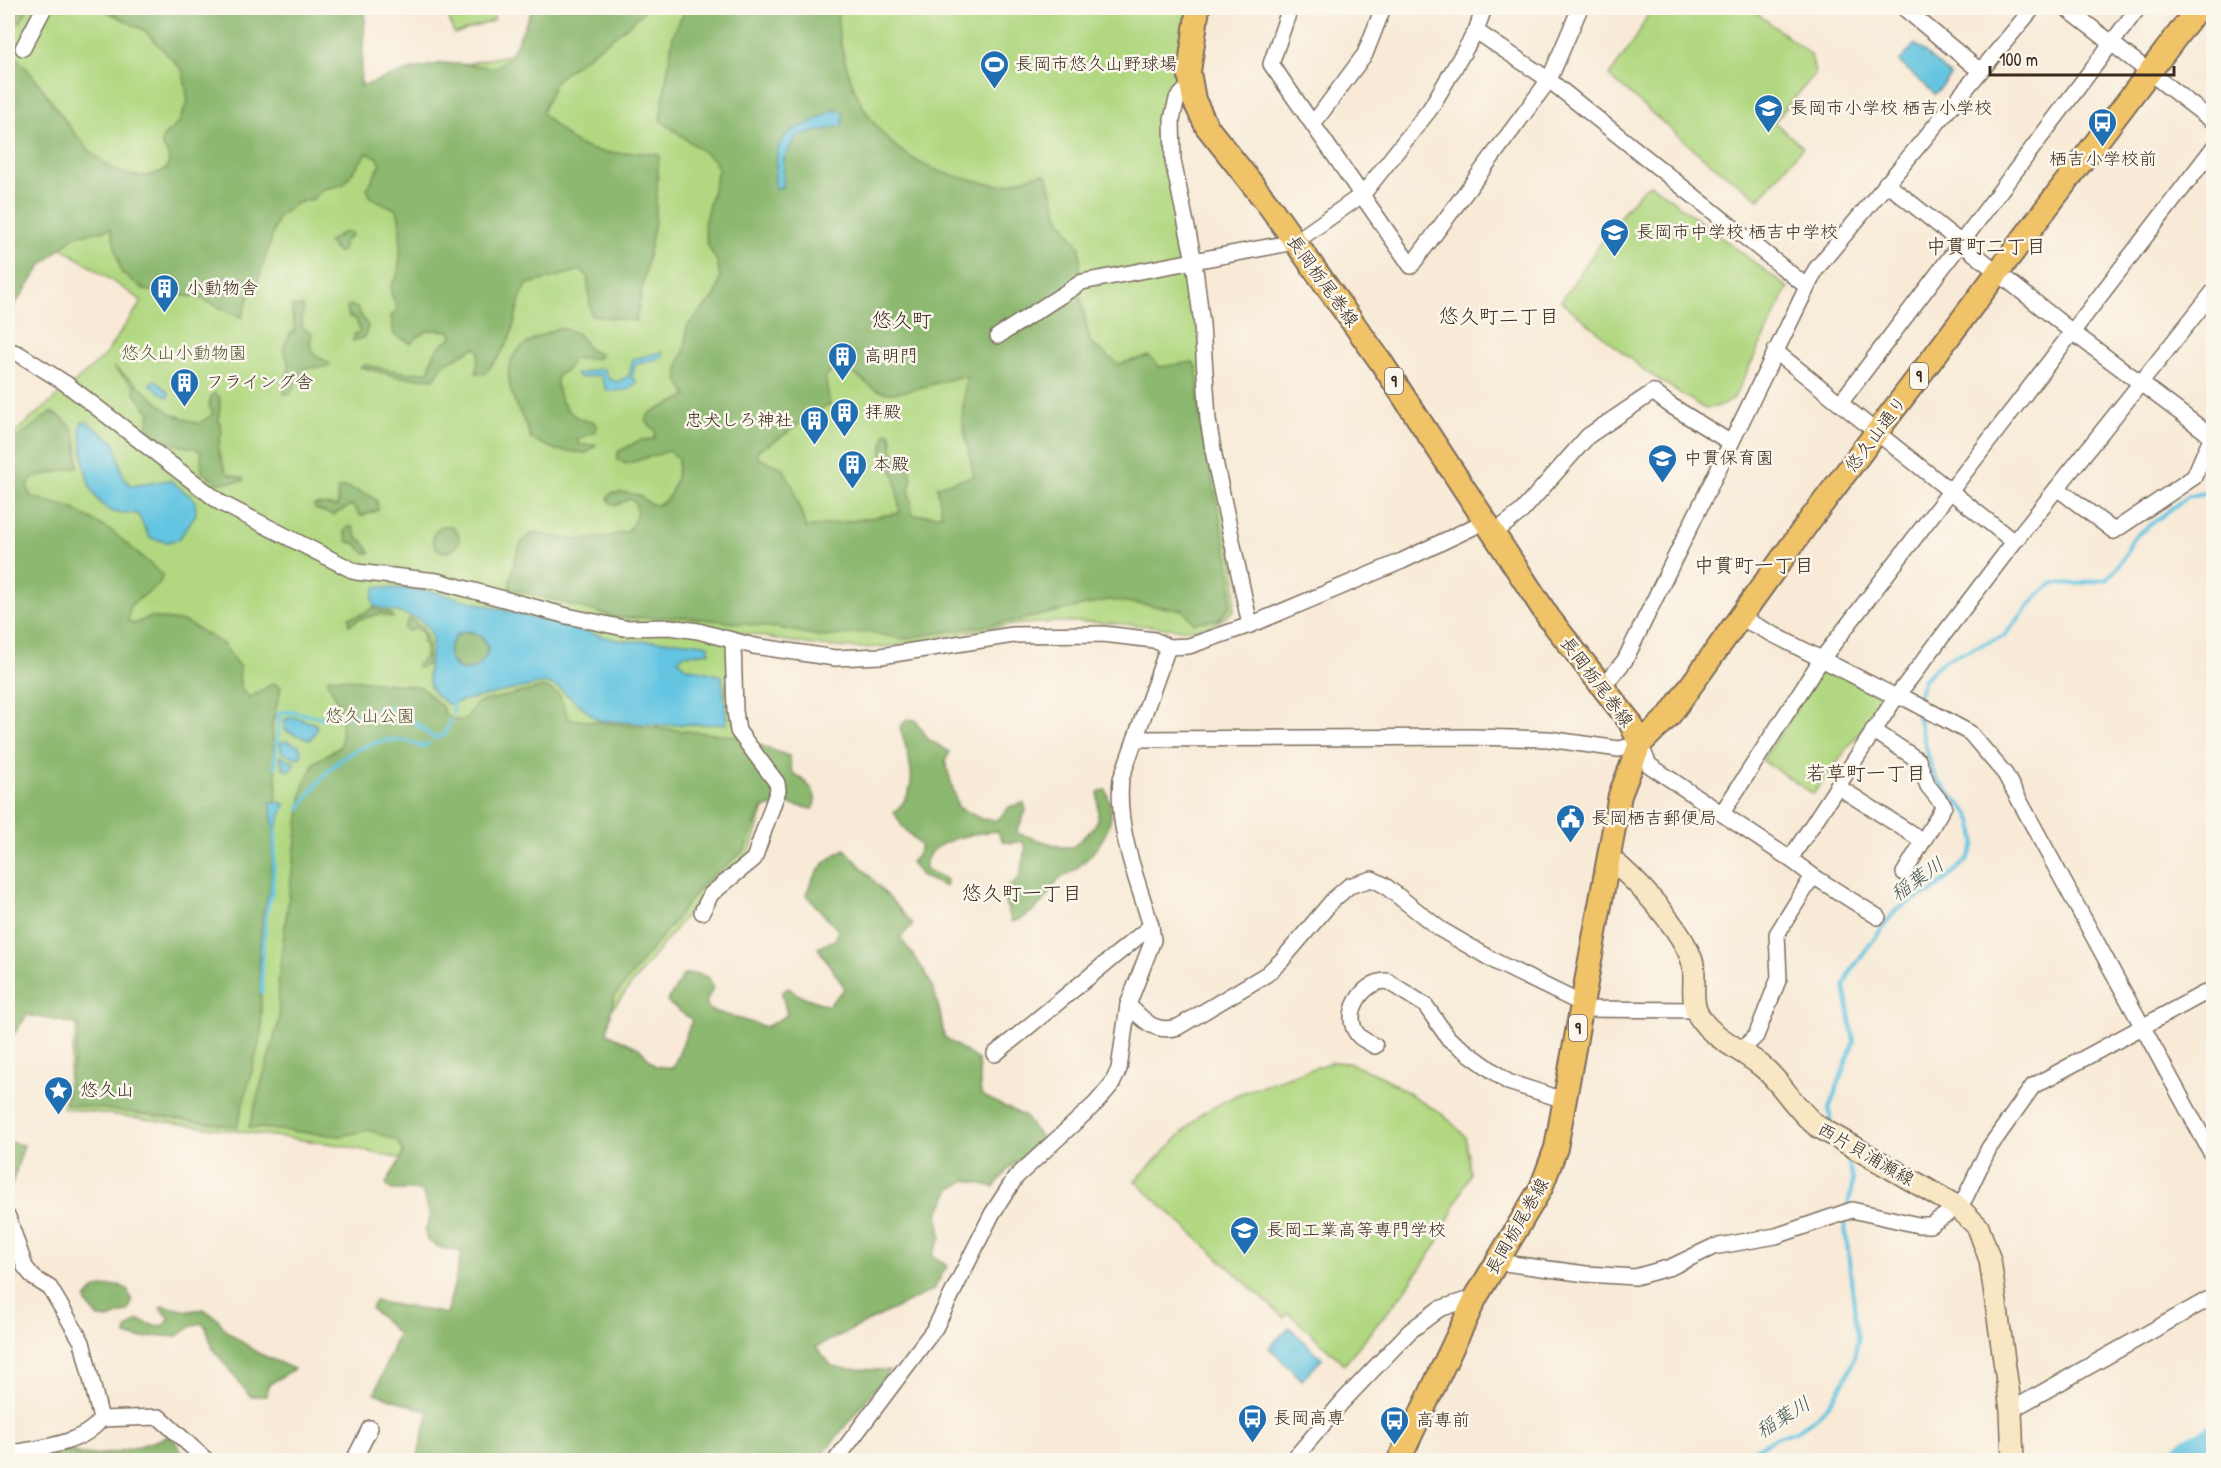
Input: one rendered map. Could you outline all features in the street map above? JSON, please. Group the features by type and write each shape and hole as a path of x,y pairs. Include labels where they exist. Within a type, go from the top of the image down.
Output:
{"main road":[{"name":"長岡栃尾巻線","path":"1198,8 1190,66 1190,85 1207,127 1295,242 1381,362 1549,618 1630,722 1640,744 1620,795 1582,1009 1549,1169 1476,1297 1398,1461"},
{"name":"悠久山通り","path":"1640,744 1669,716 1739,617 1877,432 2198,8"},
{"path":"1610,858 1625,871 1682,938 1694,967 1696,1010"},
{"name":"西片貝浦瀬線","path":"1696,1010 1712,1030 1765,1069 1806,1117 1817,1126 1958,1207 1978,1227 1990,1260 2011,1410 2013,1461"}],"street":[{"path":"22,48 44,8"},
{"path":"1290,8 1271,64 1411,266 1549,80 1580,8"},
{"path":"1313,124 1365,54 1383,8"},
{"path":"998,336 1082,282 1295,242 1363,194 1430,109 1476,30 1484,8"},
{"path":"1904,8 1980,71"},
{"path":"1603,687 1625,660 1816,269 2033,8"},
{"path":"2066,8 2214,122"},
{"path":"1841,402 2138,8"},
{"path":"1476,30 1549,80 1806,286"},
{"path":"1190,85 1177,99 1171,142 1194,261 1202,325 1208,420 1250,624"},
{"path":"1722,813 1821,660 2214,147"},
{"path":"1886,183 1999,271 2071,331 2212,433 2194,477 2114,531 2057,488"},
{"path":"1790,859 1873,730 1902,698 2014,542 2214,291"},
{"path":"8,337 13,352 64,383 221,503 356,572 437,581 567,616 624,628 670,627 698,631 733,642 835,658 858,659 1013,635 1076,633 1135,636 1154,640 1168,647 1189,646 1250,624 1490,527 1522,511 1588,436 1653,392 1731,443"},
{"path":"1775,351 2014,542"},
{"path":"1739,617 1970,733 2005,774 2141,1028 2214,1158"},
{"path":"702,912 711,894 754,859 776,803 778,790 777,783 738,731 735,711 733,642"},
{"path":"836,1461 935,1328 992,1214 1016,1177 1096,1103 1112,1084 1119,1069 1128,1005 1153,940 1125,842 1119,800 1121,779 1168,647"},
{"path":"1873,730 1918,760 1928,786 1944,806 1904,873"},
{"path":"1136,739 1471,737 1548,739 1619,749 1640,744 1648,765 1878,917"},
{"path":"1837,786 1923,841"},
{"path":"1740,1051 1756,1036 1779,978 1777,934 1813,876"},
{"path":"1128,1005 1151,1026 1162,1030 1178,1027 1267,974 1282,960 1333,900 1349,886 1372,879 1384,885 1440,929 1517,973 1576,1001 1582,1009 1696,1010"},
{"path":"995,1054 1151,927"},
{"path":"1375,1046 1359,1037 1353,1027 1351,1015 1361,996 1381,980 1387,981 1425,1005 1449,1039 1508,1082 1564,1100"},
{"path":"1497,1262 1586,1274 1635,1277 1655,1273 1713,1247 1776,1236 1839,1212 1852,1210 1868,1212 1924,1225 1937,1221 1958,1207 1965,1198 1989,1148 2033,1086 2214,988"},
{"path":"8,1217 25,1267 33,1278 50,1288 82,1342 101,1419 94,1430 66,1441 8,1455"},
{"path":"2011,1410 2214,1296"},
{"path":"1293,1461 1343,1401 1410,1331 1439,1309 1476,1297"},
{"path":"101,1419 159,1417 206,1461"},
{"path":"354,1461 370,1428"}],"green space":[{"path":"8,8 28,8 20,23 8,18"},
{"name":"悠久山公園","path":"11,8 320,8 326,47 365,86 516,53 551,8 1190,8 1179,76 1167,120 1236,578 1234,610 1204,628 1184,630 1089,622 1029,624 864,648 813,645 729,630 732,717 771,786 749,854 709,886 591,1036 489,1179 340,1145 63,1108 90,948 8,912 8,438 103,358 142,301 43,235 8,238 8,12"},
{"path":"100,8 366,8 360,87 405,71 443,63 495,67 510,57 533,8 647,8 629,25 556,80 542,113 567,137 583,147 604,152 659,155 655,221 636,321 591,315 587,276 582,270 528,284 519,301 509,340 484,374 476,373 479,352 476,347 444,364 434,379 399,377 361,367 366,365 406,373 429,372 436,352 452,337 451,332 434,330 425,332 411,343 394,335 391,316 397,310 391,291 397,276 399,261 399,216 397,210 370,197 367,188 381,164 377,157 367,153 343,185 323,189 313,199 297,203 278,217 256,288 248,298 242,318 200,298 145,290 121,272 111,229 75,236 42,265 8,315 8,51 25,67 78,137 97,158 119,172 142,176 168,168 169,156 162,145 163,137 179,122 188,101 183,71 144,30"},
{"path":"473,8 491,8 495,20 454,34 448,15"},
{"path":"686,8 838,8 840,39 851,81 873,121 904,153 945,173 993,184 1001,185 1041,174 1047,175 1059,217 1080,248 1080,295 1090,342 1118,364 1149,356 1160,367 1193,362 1197,368 1200,419 1232,578 1230,606 1219,619 1194,623 1183,610 1109,600 1019,620 902,639 868,632 824,637 779,628 685,617 619,618 509,588 516,556 528,536 535,532 558,538 581,540 628,531 636,516 636,505 629,499 617,505 610,503 608,498 612,493 633,494 650,503 658,504 669,496 673,488 678,458 669,451 626,464 618,460 618,452 640,440 654,439 656,432 645,420 650,413 687,396 678,380 678,366 685,349 687,326 716,295 720,277 717,262 707,243 704,224 718,170 714,160 660,120 673,35","holes":["831,372 851,373 876,390 891,393 908,391 966,376 962,420 974,476 937,486 942,515 913,515 909,488 912,479 910,470 893,451 891,434 886,432 881,455 895,476 900,513 806,528 793,487 783,468 758,458 757,450 767,446 811,415 830,405 825,377"]},
{"path":"1651,8 1750,8 1811,55 1815,74 1774,122 1803,147 1759,199 1705,159 1609,76 1636,38"},
{"path":"1651,184 1788,288 1734,398 1724,405 1705,409 1645,371 1561,301 1632,201"},
{"path":"350,232 352,235 343,243 344,250 338,253 328,242 342,233"},
{"path":"350,305 357,308 368,326 364,337 353,341 354,335 360,331 356,319 349,317 347,307"},
{"path":"303,306 302,327 312,334 310,343 312,352 330,364 326,367 304,368 290,394 285,394 282,386 289,369 283,349 290,334 295,331 291,307"},
{"path":"558,328 577,334 588,349 601,355 600,358 572,359 568,369 557,376 559,393 566,408 578,417 594,422 597,426 595,432 577,440 580,445 596,445 587,453 556,450 531,439 511,391 509,367 518,350 536,338"},
{"path":"113,367 132,380 170,413 198,424 213,414 209,405 211,396 215,393 220,398 219,420 222,432 218,449 226,473 244,479 243,481 218,483 202,472 201,453 196,448 169,442 147,427 150,413 135,394 134,386"},
{"path":"51,412 72,427 76,440 78,467 34,477 27,486 31,497 72,508 113,532 163,575 159,584 130,606 128,621 134,624 150,617 186,622 223,644 240,668 240,684 249,697 274,683 281,687 272,725 277,789 270,890 263,913 259,955 262,1033 237,1127 66,1104 80,1025 27,1015 8,1043 8,445"},
{"path":"345,487 369,495 377,501 378,510 361,516 352,505 333,515 315,509 314,505 338,506 337,489"},
{"path":"446,526 455,530 459,539 455,548 446,552 437,548 433,539 437,530"},
{"path":"348,527 353,527 357,538 362,540 371,553 365,553 355,543 348,542 344,531"},
{"path":"373,608 392,614 393,618 380,614 359,619 349,625 349,617 358,616"},
{"path":"409,619 421,627 427,638 427,665 419,668 416,666 425,657 426,644 422,642 424,636 421,631 415,628 409,631 404,628"},
{"path":"468,632 482,637 487,651 482,665 468,670 454,665 449,651 454,637"},
{"path":"1823,667 1879,694 1882,702 1813,794 1762,760"},
{"path":"330,677 421,687 442,707 446,716 460,721 466,719 477,703 544,687 559,694 569,719 735,736 789,756 792,772 813,792 815,802 813,809 788,804 763,808 744,851 704,883 614,997 607,1033 639,1048 655,1066 673,1068 692,1020 667,1002 684,974 700,974 709,978 713,987 706,1003 710,1010 766,1027 787,1015 782,993 788,988 828,1006 845,988 818,948 836,939 838,930 806,895 820,868 845,849 913,924 900,938 931,983 939,1007 944,1037 978,1060 981,1095 1024,1116 1042,1139 1008,1169 994,1187 966,1180 951,1189 938,1214 941,1238 932,1255 947,1266 933,1290 816,1347 832,1366 847,1369 890,1370 818,1460 420,1460 417,1459 429,1412 375,1393 398,1334 371,1308 375,1301 447,1314 462,1252 441,1248 427,1240 425,1230 430,1218 422,1190 392,1190 386,1185 403,1152 397,1141 369,1130 340,1136 249,1127 279,1021 278,981 303,786 315,762 341,746 340,712 327,681"},
{"path":"907,719 915,720 929,740 950,752 945,761 958,807 981,819 998,820 1009,807 1024,803 1026,811 1016,833 1061,847 1073,847 1095,826 1098,816 1098,792 1106,790 1111,807 1111,817 1104,836 1091,854 1075,869 1058,879 1044,899 1026,916 1012,922 1004,899 1007,887 1020,876 1026,848 1022,841 1012,843 1003,841 997,831 964,836 941,845 927,859 925,869 947,880 946,887 922,877 911,862 917,856 921,846 902,826 894,812 903,803 911,783 910,762 900,727"},
{"path":"1332,1062 1348,1063 1383,1077 1445,1116 1466,1137 1470,1173 1437,1244 1404,1292 1344,1364 1289,1313 1284,1318 1135,1181 1201,1114 1238,1094"},
{"path":"8,1142 24,1145 8,1196"},
{"path":"119,1285 127,1289 132,1301 128,1311 109,1319 99,1318 87,1304 86,1298 96,1288"},
{"path":"163,1306 188,1311 204,1309 218,1319 225,1330 258,1353 294,1369 268,1385 267,1396 250,1396 213,1349 206,1327 201,1323 174,1337 138,1338 126,1335 127,1329 139,1320 155,1326 164,1325 170,1318 160,1308"},
{"path":"170,1436 189,1460 10,1460 62,1448 88,1455 116,1452"}],"water":[{"path":"1915,44 1951,76 1935,94 1899,62"},
{"path":"833,110 843,112 843,125 796,137 784,159 783,187 775,188 781,141 787,134"},
{"path":"662,352 663,357 635,365 632,378 637,382 628,390 607,391 600,375 579,378 577,374 603,368 609,379 617,382 629,376 633,359"},
{"path":"155,380 169,393 168,398 149,384"},
{"path":"82,422 87,422 115,443 123,477 131,486 170,480 195,500 196,514 179,539 167,542 150,538 138,515 111,511 94,495 84,462 80,427"},
{"path":"376,587 431,591 617,640 708,645 710,652 683,655 678,660 686,667 722,676 727,724 656,725 598,720 559,688 544,683 448,704 434,693 428,680 432,643 427,626 408,615 374,606 372,596","holes":["469,631 482,638 488,646 486,656 480,664 471,669 462,670 453,664 448,650 457,634"]},
{"path":"293,717 316,724 317,729 310,740 286,731 283,720"},
{"path":"286,741 299,746 302,753 299,758 282,753 280,742"},
{"path":"280,756 294,762 291,771 283,768"},
{"path":"270,802 285,805 276,829 273,825"},
{"path":"1289,1327 1322,1359 1302,1380 1269,1348"}],"waterway":[{"name":"稲葉川","path":"1917,699 1924,679 1944,660 2004,636 2039,594 2054,583 2078,584 2108,579 2126,555 2132,539 2188,496 2206,493 2214,498"},
{"path":"453,703 453,713"},
{"path":"335,715 354,715 391,708 404,714 434,738 444,735 451,720"},
{"name":"稲葉川","path":"1831,1125 1829,1109 1854,1041 1844,986 1851,970 1895,911 1922,895 1931,893 1968,859 1975,844 1973,823 1969,814 1937,780 1932,770 1916,709"},
{"path":"275,767 279,713 291,712 324,718"},
{"path":"299,809 331,768 350,754 386,740 410,742 421,747 428,744"},
{"path":"262,992 262,956 266,914 272,890 276,829"},
{"name":"稲葉川","path":"1846,1153 1853,1180 1848,1207"},
{"name":"稲葉川","path":"1721,1460 1744,1454 1798,1430 1830,1403 1845,1379 1851,1367 1858,1340 1844,1217"},
{"path":"2170,1460 2214,1434"}],"place":[{"name":"長岡市悠久山野球場","path":"994,90"},
{"name":"長岡市小学校 栖吉小学校","path":"1769,134"},
{"name":"栖吉小学校前","path":"2103,148"},
{"name":"長岡市中学校 栖吉中学校","path":"1615,258"},
{"name":"小動物舎","path":"165,314"},
{"name":"高明門","path":"843,382"},
{"name":"フライング舎","path":"185,408"},
{"name":"拝殿","path":"844,438"},
{"name":"忠犬しろ神社","path":"814,446"},
{"name":"中貫保育園","path":"1663,484"},
{"name":"本殿","path":"852,490"},
{"name":"長岡栖吉郵便局","path":"1570,844"},
{"name":"悠久山","path":"59,1116"},
{"name":"長岡工業高等専門学校","path":"1245,1256"},
{"name":"長岡高専","path":"1252,1444"},
{"name":"高専前","path":"1395,1446"}],"district":[{"name":"中貫町二丁目","path":"1986,246"},
{"name":"悠久町二丁目","path":"1499,316"},
{"name":"悠久町","path":"902,320"},
{"name":"中貫町一丁目","path":"1754,565"},
{"name":"若草町一丁目","path":"1866,773"},
{"name":"悠久町一丁目","path":"1022,893"}],"park label":[{"name":"悠久山小動物園","path":"184,353"}]}
